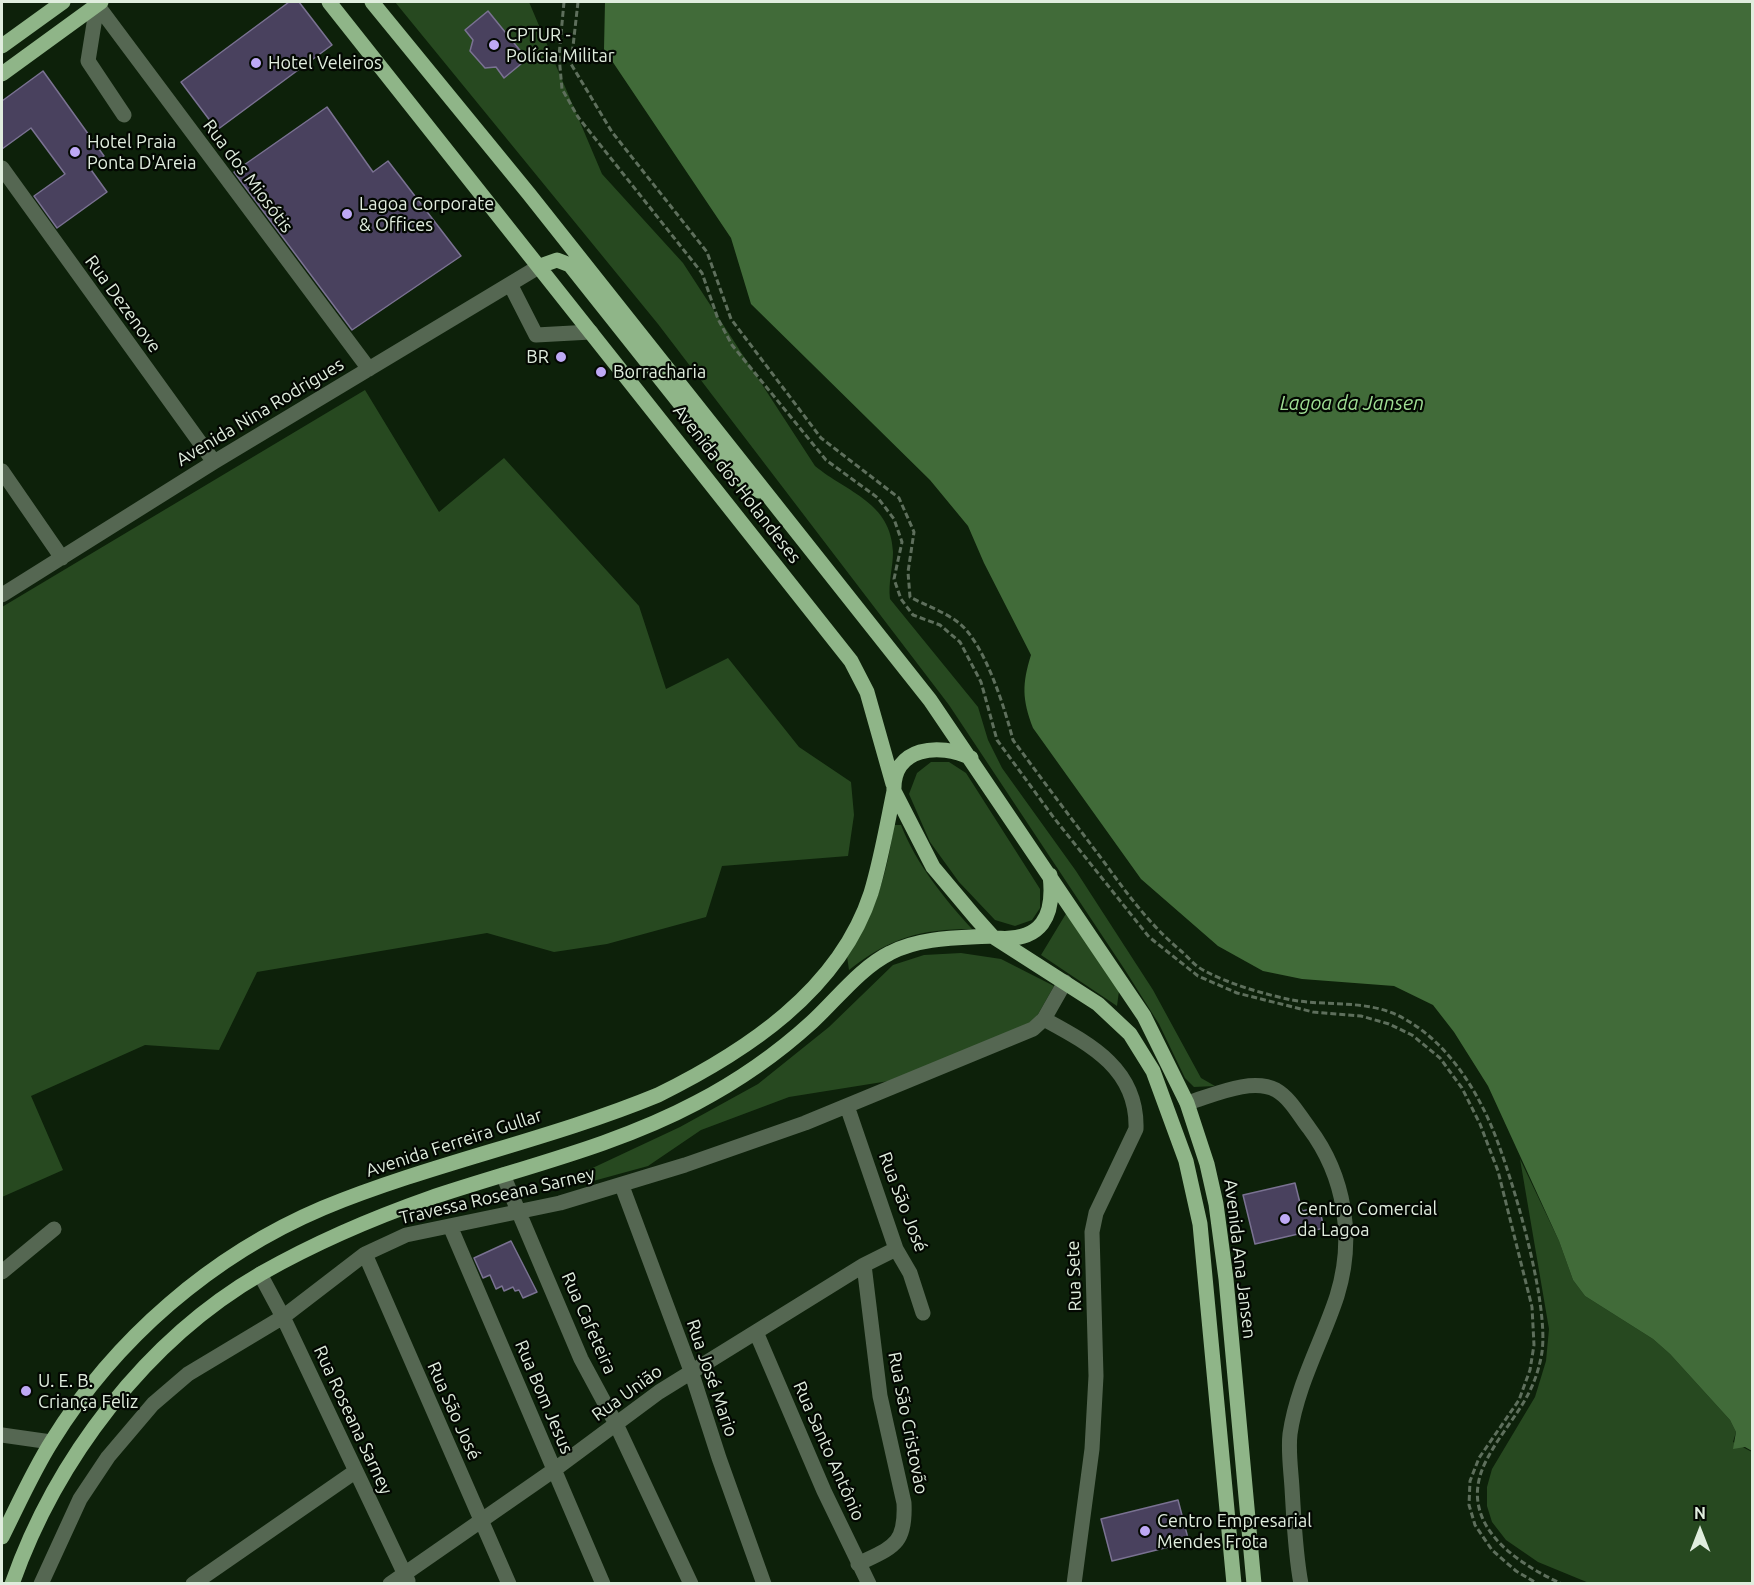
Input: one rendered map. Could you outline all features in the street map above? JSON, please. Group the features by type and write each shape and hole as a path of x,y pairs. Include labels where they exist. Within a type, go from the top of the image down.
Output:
{"main road":[{"path":"2,46 63,2"},
{"path":"2,74 98,2"},
{"name":"Avenida dos Holandeses","path":"329,2 858,671 867,692 894,789 933,867 949,889 994,937"},
{"name":"Avenida dos Holandeses","path":"372,2 529,194 930,700 1050,873"},
{"path":"19,33 32,52"},
{"path":"540,266 557,260 570,265 740,479 769,498"},
{"name":"Avenida Ferreira Gullar","path":"2,1537 51,1442 71,1411 145,1325 178,1296 243,1251 321,1209 658,1095 726,1059 766,1031 788,1012 829,968 856,928 870,894 894,789 894,778 900,766 919,752 946,750 971,758"},
{"path":"12,1584 38,1522 94,1428 162,1351 189,1326 260,1274 369,1222 637,1130 673,1115 722,1089 778,1050 869,968 889,953 934,941 994,937 1022,938 1042,925 1051,903 1050,873"},
{"name":"Avenida Ana Jansen","path":"1050,873 1144,1016 1187,1103 1207,1164 1216,1204 1226,1279 1254,1584"},
{"name":"Avenida Ana Jansen","path":"994,937 1098,1004 1130,1034 1153,1071 1186,1161 1200,1224 1234,1584"},
{"path":"521,1142 530,1166"}],"street":[{"path":"98,2 88,61 124,115"},
{"name":"Rua dos Miosótis","path":"98,2 369,369"},
{"name":"Rua Dezenove","path":"2,168 214,462"},
{"name":"Avenida Nina Rodrigues","path":"2,595 214,462 540,266"},
{"path":"510,284 536,335 591,332"},
{"path":"2,471 62,558"},
{"path":"1044,1019 1065,982"},
{"name":"Travessa Roseana Sarney","path":"42,1584 80,1499 108,1457 153,1404 188,1374 284,1317 365,1254 406,1235 520,1211 622,1186 847,1106 1021,1035 1034,1029 1044,1019"},
{"name":"Rua Sete","path":"1044,1019 1085,1041 1107,1058 1133,1099 1137,1118 1136,1129 1096,1213 1092,1232 1096,1376 1092,1449 1074,1584"},
{"path":"1187,1103 1243,1088 1261,1087 1276,1090 1286,1098 1324,1149 1338,1180 1344,1209 1343,1267 1337,1296 1299,1397 1290,1436 1296,1544 1301,1584"},
{"name":"Rua São José","path":"847,1106 896,1249 910,1273 922,1313"},
{"name":"Rua Cafeteira","path":"503,1175 577,1350 616,1424 691,1584"},
{"name":"Rua José Mario","path":"622,1186 692,1371 718,1458 764,1584"},
{"name":"Rua Bom Jesus","path":"450,1226 603,1584"},
{"path":"2,1272 54,1229"},
{"name":"Rua União","path":"390,1584 407,1579 481,1521 692,1371 864,1265 896,1249"},
{"name":"Rua São José","path":"365,1254 509,1584"},
{"name":"Rua São Cristovão","path":"858,1564 898,1541 905,1528 904,1503 880,1396 864,1265"},
{"name":"Rua Roseana Sarney","path":"260,1274 284,1317 407,1579"},
{"name":"Rua Santo Antônio","path":"756,1332 858,1564 869,1584"},
{"path":"2,1435 51,1442"},
{"path":"193,1584 356,1471"}],"path":[{"path":"564,2 559,56 562,89 578,117 702,273 718,319 732,345 826,460 878,498 894,519 903,542 894,579 901,599 912,615 940,625 960,642 981,682 997,740 1054,818 1149,937 1198,976 1237,993 1290,1007 1361,1016 1389,1024 1412,1035 1440,1058 1462,1088 1480,1124 1498,1171 1532,1307 1534,1345 1530,1370 1519,1400 1479,1458 1470,1480 1469,1505 1475,1526 1492,1550 1516,1571 1538,1584"},
{"path":"578,2 570,64 612,132 706,252 731,319 821,438 899,498 914,532 908,572 910,597 960,624 986,662 1004,706 1013,740 1152,926 1202,970 1243,986 1292,1000 1367,1007 1395,1014 1445,1049 1475,1095 1493,1130 1515,1203 1537,1286 1542,1321 1542,1350 1537,1378 1524,1406 1486,1461 1478,1486 1479,1507 1487,1527 1506,1551 1532,1570 1562,1584"}],"shaded area":[{"path":"395,2 529,2 602,174 683,263 815,466 866,500 885,521 893,552 890,599 978,707 988,740 1002,768 1076,871 1153,990 1201,1078 1215,1086 1194,1087 1185,1078 1159,1024 1125,970 949,705 658,324"},
{"path":"365,390 439,512 504,458 639,606 666,689 728,658 799,747 851,782 854,815 848,856 722,866 706,917 607,944 554,952 487,933 257,972 219,1050 145,1045 31,1096 63,1170 2,1197 2,607"},
{"path":"931,762 949,762 966,773 1040,889 1040,908 1032,920 1015,926 995,920 959,882 930,842 909,794 917,773"},
{"path":"894,825 901,825 907,840 932,880 972,929 937,931 906,938 878,950 849,970 847,956 865,925 878,894 888,860"},
{"path":"1067,912 1119,991 1117,1006 1041,955"},
{"path":"961,953 1001,959 1054,986 1037,1016 1027,1025 895,1080 789,1097 701,1130 648,1166 586,1183 584,1172 680,1127 758,1084 829,1027 893,965 924,955"},
{"path":"1520,1159 1559,1241 1573,1280 1585,1296 1653,1339 1670,1354 1730,1420 1736,1432 1733,1442 1752,1452 1752,1583 1589,1583 1538,1562 1506,1540 1492,1522 1487,1506 1487,1487 1492,1469 1535,1397 1546,1361 1549,1329"}],"water":[{"name":"Lagoa da Jansen","path":"605,2 1752,2 1752,1451 1745,1447 1733,1449 1736,1432 1730,1420 1670,1354 1653,1339 1585,1296 1573,1280 1559,1241 1488,1086 1454,1032 1433,1005 1394,986 1302,979 1263,971 1218,946 1141,879 1033,728 1024,691 1031,655 984,563 968,526 930,480 751,304 731,238 604,49"}],"building":[{"name":"Hotel Veleiros","path":"289,2 299,2 332,45 217,130 181,82"},
{"name":"CPTUR - Polícia Militar","path":"488,11 527,59 504,78 496,67 485,68 470,51 473,40 465,30"},
{"name":"Hotel Praia Ponta D'Areia","path":"43,71 104,156 89,167 107,192 57,228 34,196 65,174 31,128 2,149 2,101"},
{"name":"Lagoa Corporate & Offices","path":"327,107 373,172 388,161 461,256 352,330 234,172"},
{"name":"Centro Comercial da Lagoa","path":"1295,1183 1302,1211 1319,1207 1324,1228 1255,1244 1243,1195"},
{"path":"511,1241 537,1292 523,1298 519,1290 515,1291 513,1287 504,1291 502,1286 496,1289 490,1275 483,1278 474,1258"},
{"name":"Centro Empresarial Mendes Frota","path":"1178,1500 1189,1542 1112,1561 1101,1519"}],"place":[{"name":"CPTUR - Polícia Militar","path":"494,45"},
{"name":"Hotel Veleiros","path":"256,63"},
{"name":"Hotel Praia Ponta D'Areia","path":"75,152"},
{"name":"Lagoa Corporate & Offices","path":"347,214"},
{"name":"BR","path":"561,357"},
{"name":"Borracharia","path":"601,372"},
{"name":"Centro Comercial da Lagoa","path":"1285,1219"},
{"name":"U. E. B. Criança Feliz","path":"26,1391"},
{"name":"Centro Empresarial Mendes Frota","path":"1145,1531"}]}
